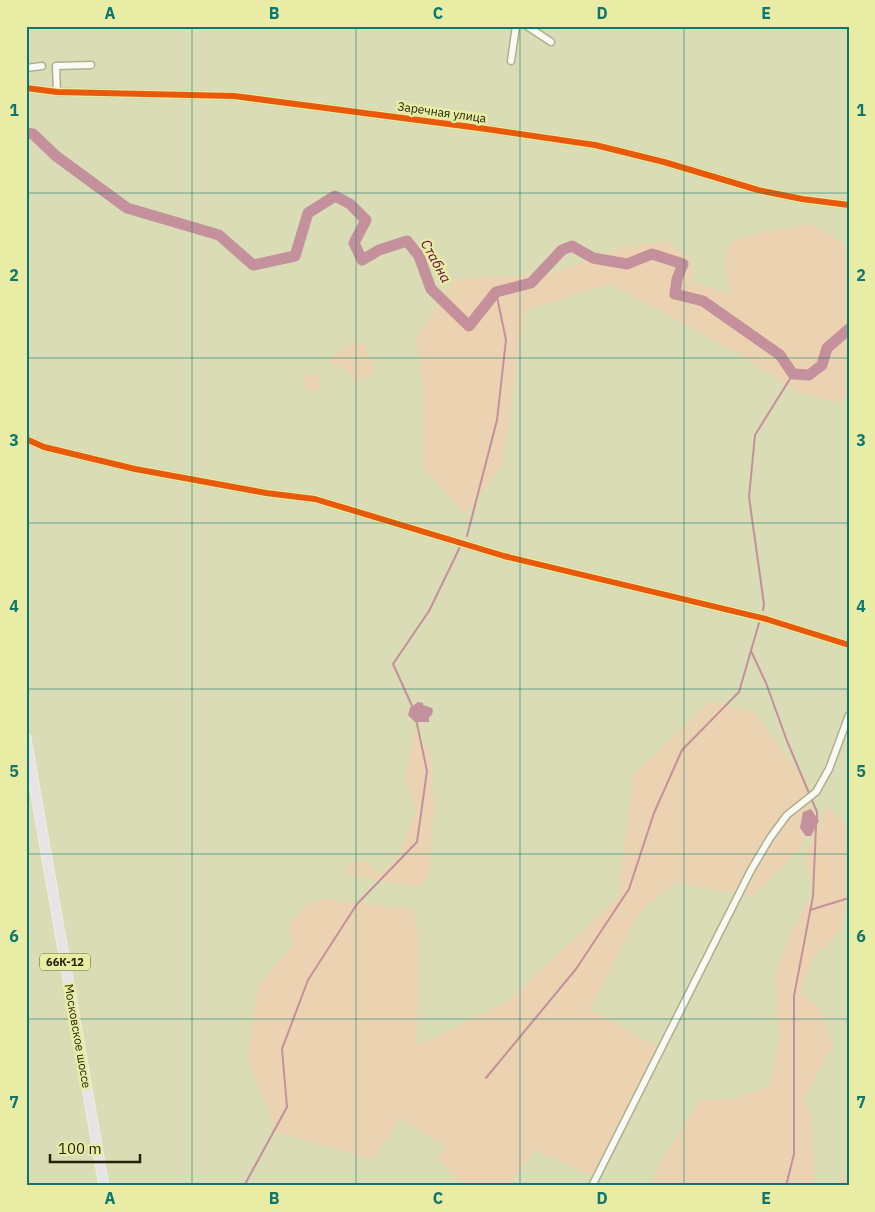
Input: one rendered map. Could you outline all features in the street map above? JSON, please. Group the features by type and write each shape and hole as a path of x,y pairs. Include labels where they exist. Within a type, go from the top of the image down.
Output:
{"main road":[{"name":"Московское шоссе","path":"26,738 30,788 104,1186"}],"street":[{"path":"512,60 516,26"},
{"path":"527,26 551,42"},
{"path":"57,92 56,66 91,65"},
{"path":"26,68 42,66"},
{"name":"Заречная улица","path":"26,88 57,92 234,96 479,128 595,145 664,162 758,190 802,199 849,205"},
{"path":"26,439 44,447 135,469 266,493 315,498 504,556 766,619 849,645"},
{"path":"592,1186 751,870 770,838 788,815 814,794 829,768 849,716"}],"shaded area":[{"path":"812,224 849,248 849,393 838,403 797,392 749,360 611,284 526,310 502,466 464,515 423,467 423,388 416,339 455,279 552,273 622,247 667,241 691,259 693,282 732,295 724,263 730,242 754,234"},
{"path":"358,341 364,343 372,364 373,373 362,381 353,381 351,376 340,366 334,367 330,362 332,356"},
{"path":"310,374 317,374 322,380 317,392 310,392 303,383 305,377"},
{"path":"418,702 432,708 429,722 415,722 408,715 410,708"},
{"path":"709,702 753,711 812,791 804,844 753,897 675,882 639,913 590,1010 658,1047 594,1177 534,1150 509,1186 487,1186 455,1180 437,1158 446,1147 400,1118 372,1160 277,1132 247,1060 258,986 292,946 289,925 306,905 326,899 414,909 418,937 417,1046 506,1002 617,899 634,774"},
{"path":"414,731 430,752 434,806 429,877 417,886 347,875 345,866 364,860 380,875 400,852 416,812 405,780"},
{"path":"828,807 849,828 849,909 845,911 840,931 813,958 800,993 819,1007 833,1046 803,1098 813,1119 814,1186 647,1186 700,1099 734,1099 769,1087 779,1040 775,976 791,931 814,892 804,856"},
{"path":"811,809 819,821 811,836 806,836 800,828 803,812"},
{"path":"841,1173 849,1177 849,1186 835,1186"}],"waterway":[{"name":"Стабна","path":"26,133 33,134 56,156 127,208 219,235 253,265 295,256 308,213 335,196 350,204 366,220 354,243 362,260 379,250 407,241 419,256 431,289 469,326 496,292 531,283 562,250 572,246 593,258 627,264 652,254 683,264 677,279 675,294 703,301 780,355 793,374 809,375 822,365 827,348 849,329"},
{"path":"467,536 497,420 506,340 496,292"},
{"path":"763,610 764,604 749,497 755,435 793,374"},
{"path":"413,708 393,664 429,611 460,547"},
{"path":"486,1078 576,969 629,889 654,813 682,750 739,692 759,623"},
{"path":"751,651 766,683 787,741 817,812 817,819"},
{"path":"244,1186 287,1107 282,1049 308,980 357,904 417,842 427,771 416,719"},
{"path":"786,1186 794,1154 794,996 813,896 816,826"},
{"path":"810,910 849,898"}],"cycle path":[{"path":"26,88 57,92 234,96 479,128 595,145 664,162 758,190 802,199 849,205"},
{"path":"26,439 44,447 135,469 266,493 315,499 504,556 766,619 849,645"}]}
